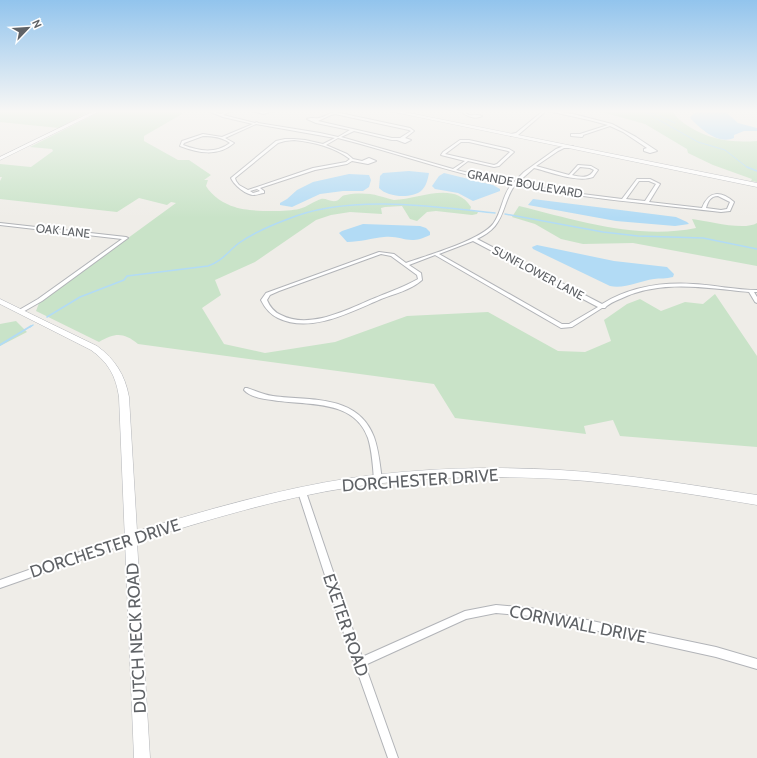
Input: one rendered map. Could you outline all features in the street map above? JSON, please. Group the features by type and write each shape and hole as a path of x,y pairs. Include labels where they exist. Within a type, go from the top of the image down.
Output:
{"street":[{"path":"0,159 26,146"},
{"path":"188,146 204,152 212,152 226,146"},
{"path":"258,188 262,191 262,193 253,194 233,182 234,176 271,146"},
{"path":"328,146 351,157 352,160"},
{"name":"GRANDE BOULEVARD","path":"374,146 453,171 513,184 726,212 729,210 732,202 721,196 713,196 708,199 704,209"},
{"path":"453,146 443,154 446,156 489,165 496,165 512,152 491,146"},
{"path":"569,146 757,185"},
{"path":"406,264 473,239 489,230 499,218 504,200 513,184 560,148 572,147"},
{"path":"248,191 314,169 345,164 352,160 364,161"},
{"path":"453,171 467,161"},
{"path":"535,167 570,175 588,177 592,176 596,170 591,167 579,166 570,175"},
{"path":"624,199 638,180 647,179 658,184 647,202"},
{"name":"OAK LANE","path":"0,224 126,238 40,300 21,311"},
{"name":"SUNFLOWER LANE","path":"473,239 603,307"},
{"path":"381,253 390,254 406,264 419,274 420,280 332,317 315,321 291,321 279,317 266,306 264,300 268,294 277,290 381,253"},
{"path":"436,254 561,326 570,326 628,293 649,287 693,285 754,291 757,301"},
{"name":"DUTCH NECK ROAD","path":"0,301 94,348 109,361 118,374 124,397 142,758"},
{"path":"247,390 258,396 272,399 336,404 352,411 364,423 371,437 378,480"},
{"name":"DORCHESTER DRIVE","path":"0,584 131,538 211,514 302,492 378,480 471,473 563,475 626,480 757,500"},
{"name":"EXETER ROAD","path":"302,492 359,663 393,758"},
{"name":"CORNWALL DRIVE","path":"359,663 465,615 496,609 530,612 716,652 757,664"}],"green space":[{"path":"154,146 178,160 189,160 211,175 204,180 208,180 206,186 212,193 223,202 241,209 286,211 302,208 321,199 336,201 344,195 354,194 371,194 394,200 435,193 445,193 464,199 471,207 470,210 478,212 477,214 472,215 436,211 427,212 417,221 410,219 402,206 381,208 382,214 350,212 331,215 316,220 255,262 215,280 221,295 202,308 224,344 265,353 335,342 407,316 488,312 558,351 585,352 611,341 604,320 627,304 640,299 661,311 685,302 703,304 715,294 757,356 757,447 620,436 613,420 584,426 586,434 455,418 434,384 138,344 128,337 119,335 99,342 36,311 39,303 176,203 171,202 167,205 139,198 117,212 0,199 0,181 2,177 0,177 0,164 31,167 53,151 52,149 30,147"},
{"path":"683,146 757,146 757,182 751,181 752,179 713,165 688,153 687,149"},
{"path":"519,206 607,227 651,232 696,228 692,219 735,226 744,226 757,223 757,266 633,243 583,244 561,239 535,224 512,217"},
{"path":"16,321 27,332 0,346 0,324"}],"water":[{"path":"409,171 429,173 424,187 417,194 399,196 383,191 379,188 380,176 383,173"},
{"path":"444,173 493,185 500,189 500,191 473,201 458,193 435,189 432,186 439,176"},
{"path":"349,174 369,175 371,180 369,187 363,191 343,191 320,194 292,207 280,205 280,203 297,190 313,182"},
{"path":"533,199 676,217 689,224 675,226 616,221 528,205"},
{"path":"363,224 420,226 426,228 430,232 430,235 416,240 384,237 347,242 339,233"},
{"path":"537,245 614,261 667,267 674,274 673,277 670,278 648,280 616,287 610,286 533,249 532,247"}],"waterway":[{"path":"713,146 725,150 748,168"},
{"path":"747,167 757,171"},
{"path":"47,317 80,297 124,280 127,276 208,266 213,264 250,236 288,219 311,211 363,204 390,204 445,207 495,213"},
{"path":"505,214 603,232 638,236 703,238 757,249"},
{"path":"0,345 31,326"}]}
